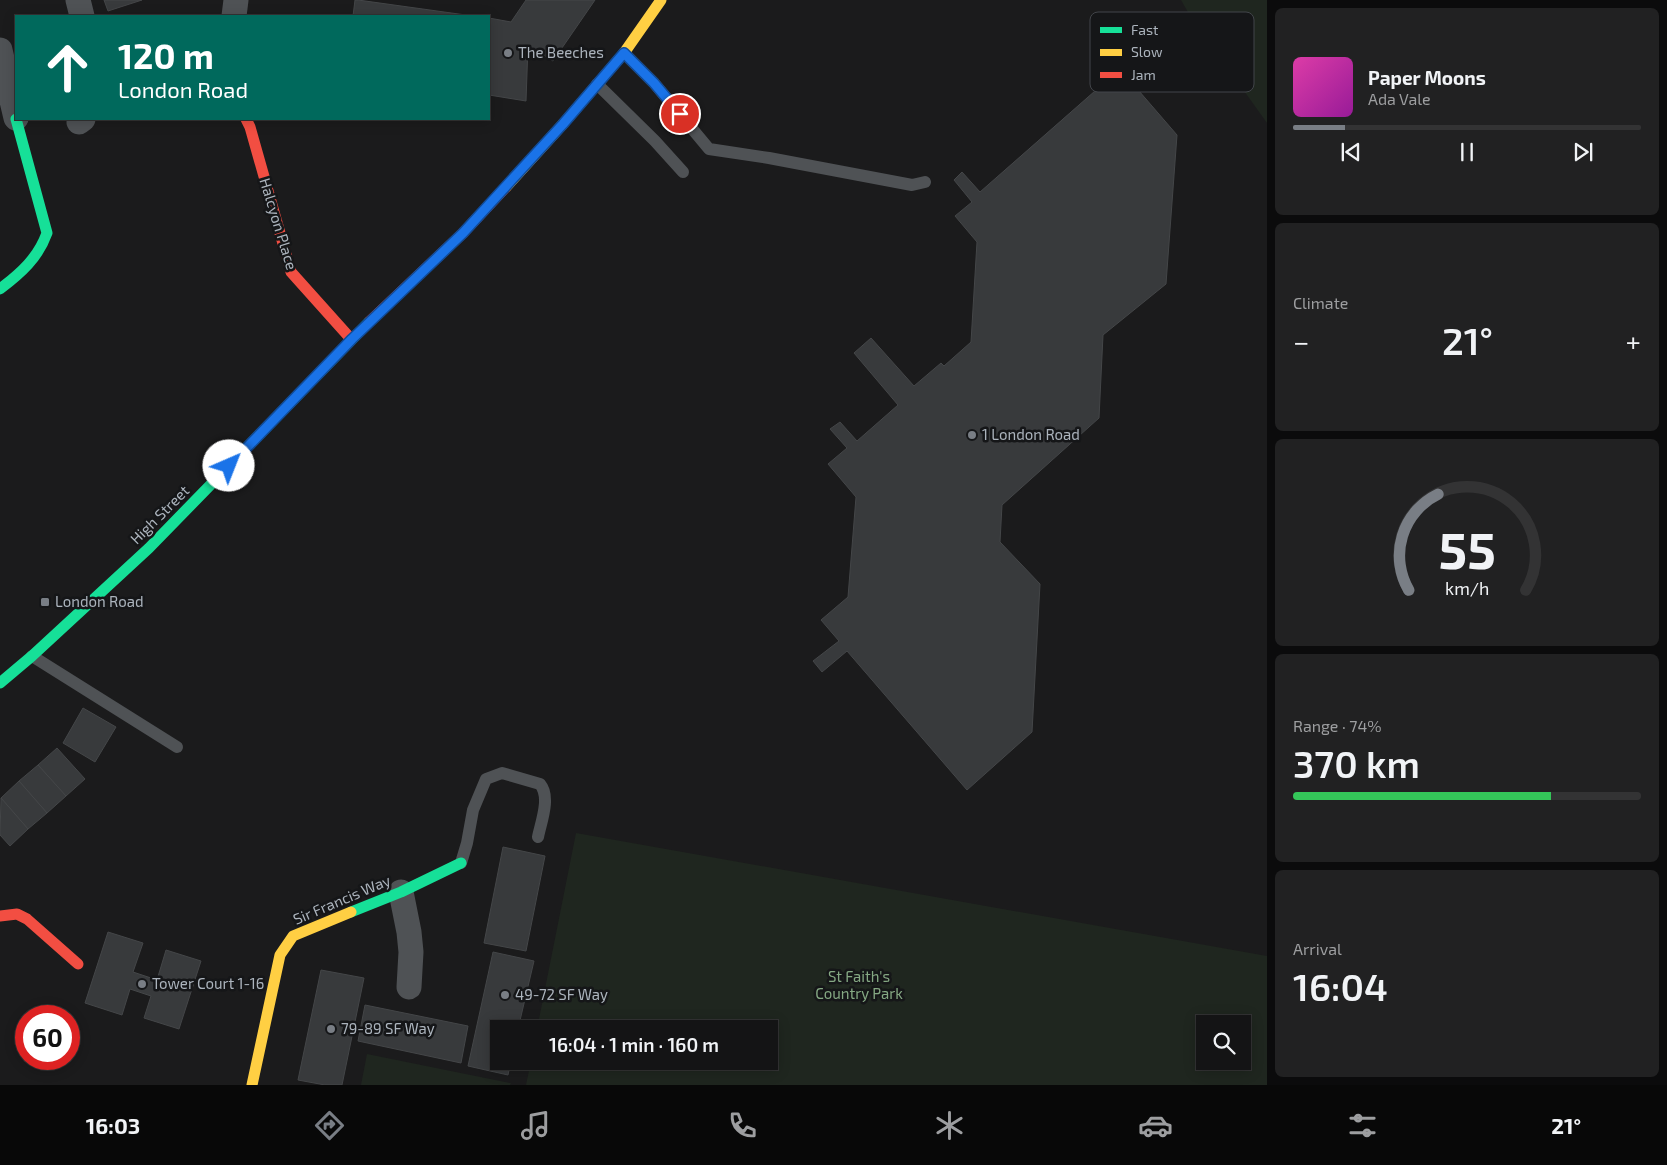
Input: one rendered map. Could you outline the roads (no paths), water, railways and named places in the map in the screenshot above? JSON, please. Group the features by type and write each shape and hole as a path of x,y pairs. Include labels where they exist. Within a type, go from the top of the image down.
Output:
{"main road":[{"path":"597,84 624,53 661,0"},
{"name":"High Street","path":"0,683 150,548 352,339 463,233 597,84"},
{"path":"0,289 25,269 42,248 47,233 16,120"},
{"name":"Halcyon Place","path":"246,120 253,136 291,272 352,339"},
{"name":"Sir Francis Way","path":"252,1085 280,955 293,936 400,892 461,863"},
{"path":"0,916 17,914 27,919 78,964"}],"street":[{"path":"78,0 82,15"},
{"path":"234,15 236,0"},
{"path":"0,50 15,115"},
{"path":"400,892 410,942 410,986"}],"lane":[{"path":"624,53 654,83 709,149 770,158 912,185 925,182"},
{"path":"597,84 655,141 683,172"},
{"path":"32,656 177,747"},
{"path":"461,863 467,844 473,810 486,779 500,773 540,784 543,788 544,804 538,837"}],"place":[{"name":"The Beeches","path":"508,53"},
{"name":"1 London Road","path":"972,435"},
{"name":"London Road","path":"45,602"},
{"name":"Tower Court 1-16","path":"142,984"},
{"name":"49-72 SF Way","path":"505,995"},
{"name":"79-89 SF Way","path":"331,1029"}],"park label":[{"name":"St Faith's Country Park","path":"859,986"}]}
